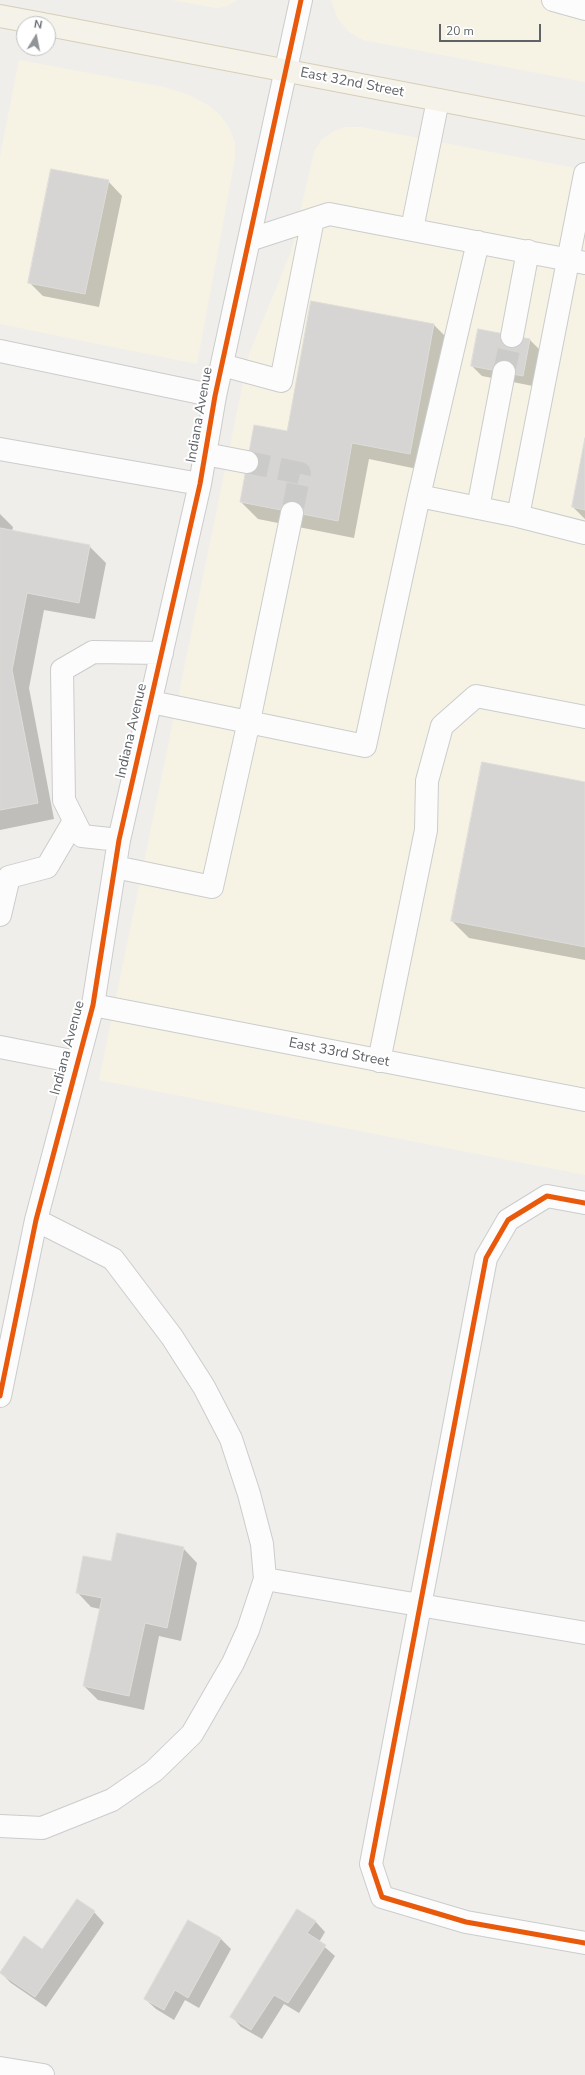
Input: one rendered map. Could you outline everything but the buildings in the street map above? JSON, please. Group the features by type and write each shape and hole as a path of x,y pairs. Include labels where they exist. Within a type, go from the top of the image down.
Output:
{"main road":[{"path":"0,16 16,19"},
{"name":"East 32nd Street","path":"56,27 585,128"}],"street":[{"name":"Indiana Avenue","path":"0,1396 36,1220 93,1005 119,840 200,484 215,396 301,0"},
{"path":"553,0 585,9"},
{"path":"412,229 438,100"},
{"path":"518,516 576,261 585,174"},
{"path":"249,240 329,214 576,261"},
{"path":"222,365 281,381 313,219"},
{"path":"151,702 366,746 419,496 478,242"},
{"path":"512,336 528,251"},
{"path":"0,352 215,396"},
{"path":"478,508 504,372"},
{"path":"0,449 200,484"},
{"path":"205,454 247,462"},
{"path":"419,496 518,516 585,533"},
{"path":"115,867 212,887 249,721 292,512"},
{"path":"119,840 82,836 64,800 62,670 93,652 162,653"},
{"path":"379,1061 426,830 427,781 442,726 476,696 585,717"},
{"path":"0,915 5,876 47,867 74,820"},
{"name":"East 33rd Street","path":"93,1005 585,1100"},
{"path":"0,1047 77,1062"},
{"path":"585,1203 547,1196 508,1220 486,1258 371,1864 382,1897 466,1922 585,1943"},
{"path":"0,1826 42,1828 112,1800 154,1771 192,1734 233,1663 248,1630 265,1579 262,1544 231,1439 200,1381 172,1337 113,1259 36,1220"},
{"path":"265,1579 585,1633"},
{"path":"0,2068 43,2075"}],"shaded area":[{"path":"172,0 238,0 225,7 216,8"},
{"path":"331,0 585,0 585,82 363,40 349,32 338,19"},
{"path":"19,60 164,87 189,95 208,105 221,116 229,128 235,142 235,158 197,364 0,324 0,157"},
{"path":"346,127 361,127 585,170 585,1175 99,1080 249,354 291,252 314,152 322,139 334,131"}],"tunnel":[{"path":"504,372 512,336"},
{"path":"247,462 300,473 292,513"}],"cycle path":[{"path":"0,1396 36,1220 93,1005 119,840 200,484 215,396 301,0"},
{"path":"585,1203 547,1196 508,1220 486,1258 371,1864 382,1897 466,1922 585,1943"}]}
